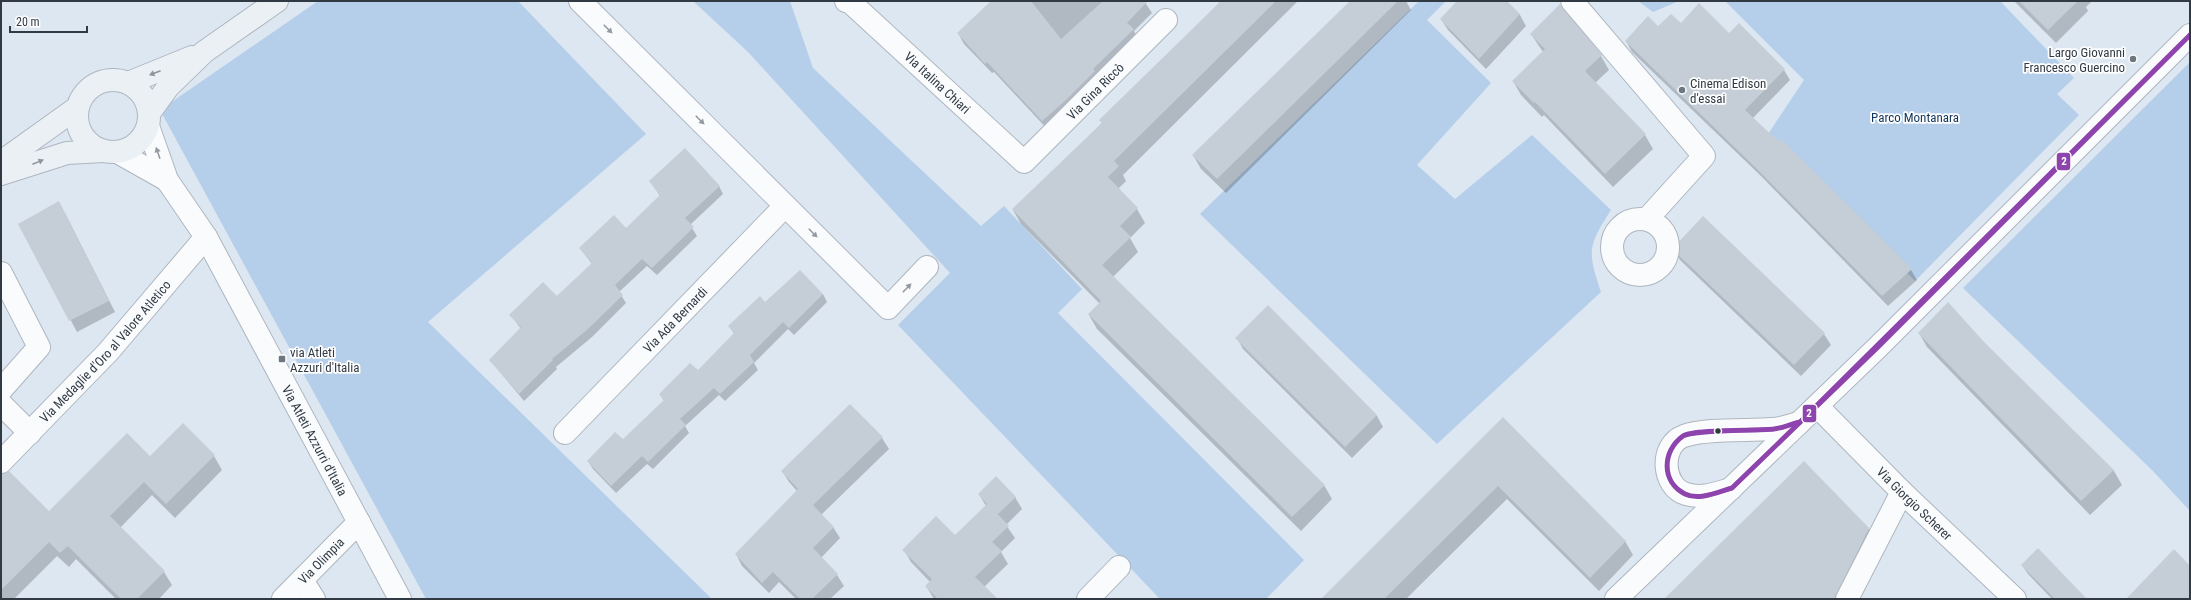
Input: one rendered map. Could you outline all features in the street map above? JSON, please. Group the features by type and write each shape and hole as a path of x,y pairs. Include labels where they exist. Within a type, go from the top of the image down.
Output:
{"street":[{"path":"1,174 67,153 111,152 133,146 142,138 149,119 168,87 204,52 277,1"},
{"path":"580,1 888,308 927,267"},
{"name":"Via Italina Chiari","path":"849,1 1024,162"},
{"path":"1572,2 1704,156 1646,219"},
{"name":"Via Gina Riccò","path":"1024,162 1166,20"},
{"path":"1627,595 1732,488 1817,406 2190,35"},
{"path":"111,152 87,140 79,128 78,106 83,95 93,86 108,80 128,83 204,52"},
{"path":"128,83 142,95 149,119"},
{"path":"1,162 78,106"},
{"name":"Via Atleti Azzurri d'Italia","path":"149,119 167,180 206,237 400,599"},
{"name":"Via Atleti Azzurri d'Italia","path":"111,152 167,180"},
{"name":"Via Ada Bernardi","path":"565,433 785,206"},
{"name":"Via Medaglie d'Oro al Valore Atletico","path":"1,462 108,352 206,237"},
{"path":"1,273 38,347 1,390"},
{"path":"1,404 30,433"},
{"name":"Via Giorgio Scherer","path":"1817,406 1902,492 1992,590 2015,599"},
{"path":"1732,488 1703,496 1685,494 1671,482 1666,467 1668,455 1674,444 1683,436 1697,433 1774,429 1800,422"},
{"path":"1847,599 1902,492"},
{"name":"Via Olimpia","path":"283,599 360,522"},
{"path":"1088,599 1119,567"},
{"path":"302,580 314,599"}],"green space":[{"path":"318,1 518,1 646,134 428,322 712,599 426,599 160,110"},
{"path":"693,1 790,1 813,68 981,226 1004,206 1082,289 1058,313 1304,560 1266,599 1160,599 898,325 950,273 748,52"},
{"path":"1419,1 1446,1 1427,20 1491,83 1417,165 1455,199 1532,135 1611,210 1598,232 1592,249 1593,267 1601,292 1437,444 1200,214"},
{"path":"1638,1 1679,1 1653,12"},
{"name":"Parco Montanara","path":"1725,1 2000,1 2074,78 2057,94 2079,115 1915,281 1768,134 1804,80"},
{"path":"2190,62 2190,511 2152,470 1963,288"}],"building":[{"path":"991,1 1031,1 1061,39 1103,1 1148,1 1127,23 1134,29 1093,69 1095,71 1065,101 1042,121 987,62 985,64 957,33"},
{"path":"1221,1 1276,1 1114,161 1119,166 1108,177 1138,208 1120,226 1131,237 1102,265 1325,485 1292,517 1088,314 1101,301 1012,209 1102,123 1099,120"},
{"path":"1350,1 1398,1 1217,179 1192,155"},
{"path":"1457,1 1507,1 1520,14 1479,59 1440,19"},
{"path":"2019,1 2078,1 2048,30"},
{"path":"1699,3 1729,33 1739,23 1785,69 1745,110 1778,141 1780,138 1912,269 1882,296 1755,167 1625,41 1648,16 1658,26 1671,14 1681,23"},
{"path":"1560,4 1602,55 1585,71 1646,134 1605,174 1535,102 1534,103 1512,81 1545,49 1530,34"},
{"path":"685,148 720,186 685,218 694,227 652,268 642,259 615,285 623,295 588,329 552,359 553,360 519,394 489,360 521,327 509,315 543,282 557,296 592,263 579,248 614,215 626,228 660,195 649,181"},
{"path":"59,201 109,301 69,321 18,224"},
{"path":"1703,216 1825,333 1794,365 1672,249"},
{"path":"800,270 823,294 789,328 783,322 750,355 754,362 720,394 714,388 680,419 686,425 648,462 642,456 611,486 587,461 615,432 623,439 664,400 659,394 690,363 698,370 734,333 728,326 760,296 765,302"},
{"path":"1948,302 1985,343 2114,470 2081,501 1918,333"},
{"path":"1268,305 1377,415 1345,447 1235,338"},
{"path":"850,404 883,437 813,505 834,527 813,548 838,574 812,599 800,599 773,572 762,583 735,554 798,489 781,471"},
{"path":"1503,417 1626,541 1590,578 1498,486 1384,599 1321,599"},
{"path":"183,423 215,455 166,504 144,482 110,516 165,571 137,599 121,599 68,546 60,553 49,542 1,590 1,474 9,471 49,511 127,433 150,456"},
{"path":"1804,461 1869,528 1835,599 1664,599"},
{"path":"996,476 1016,497 998,514 992,508 1009,526 992,542 1002,551 975,577 998,599 938,599 925,586 932,579 902,550 936,516 955,535 987,504 978,494"},
{"path":"2038,548 2087,599 2055,599 2021,565"},
{"path":"2174,549 2190,566 2190,599 2126,599"}],"transit line":[{"name":"2","path":"2190,35 1878,347 1732,488 1696,497 1685,494 1677,489 1668,474 1667,466 1668,458 1676,442 1683,436 1699,432 1774,429 1800,422 2190,35"}],"place":[{"name":"Largo Giovanni Francesco Guercino","path":"2133,59"},
{"name":"Cinema Edison d'essai","path":"1682,90"},
{"name":"via Atleti Azzuri d'Italia","path":"282,359"}]}
